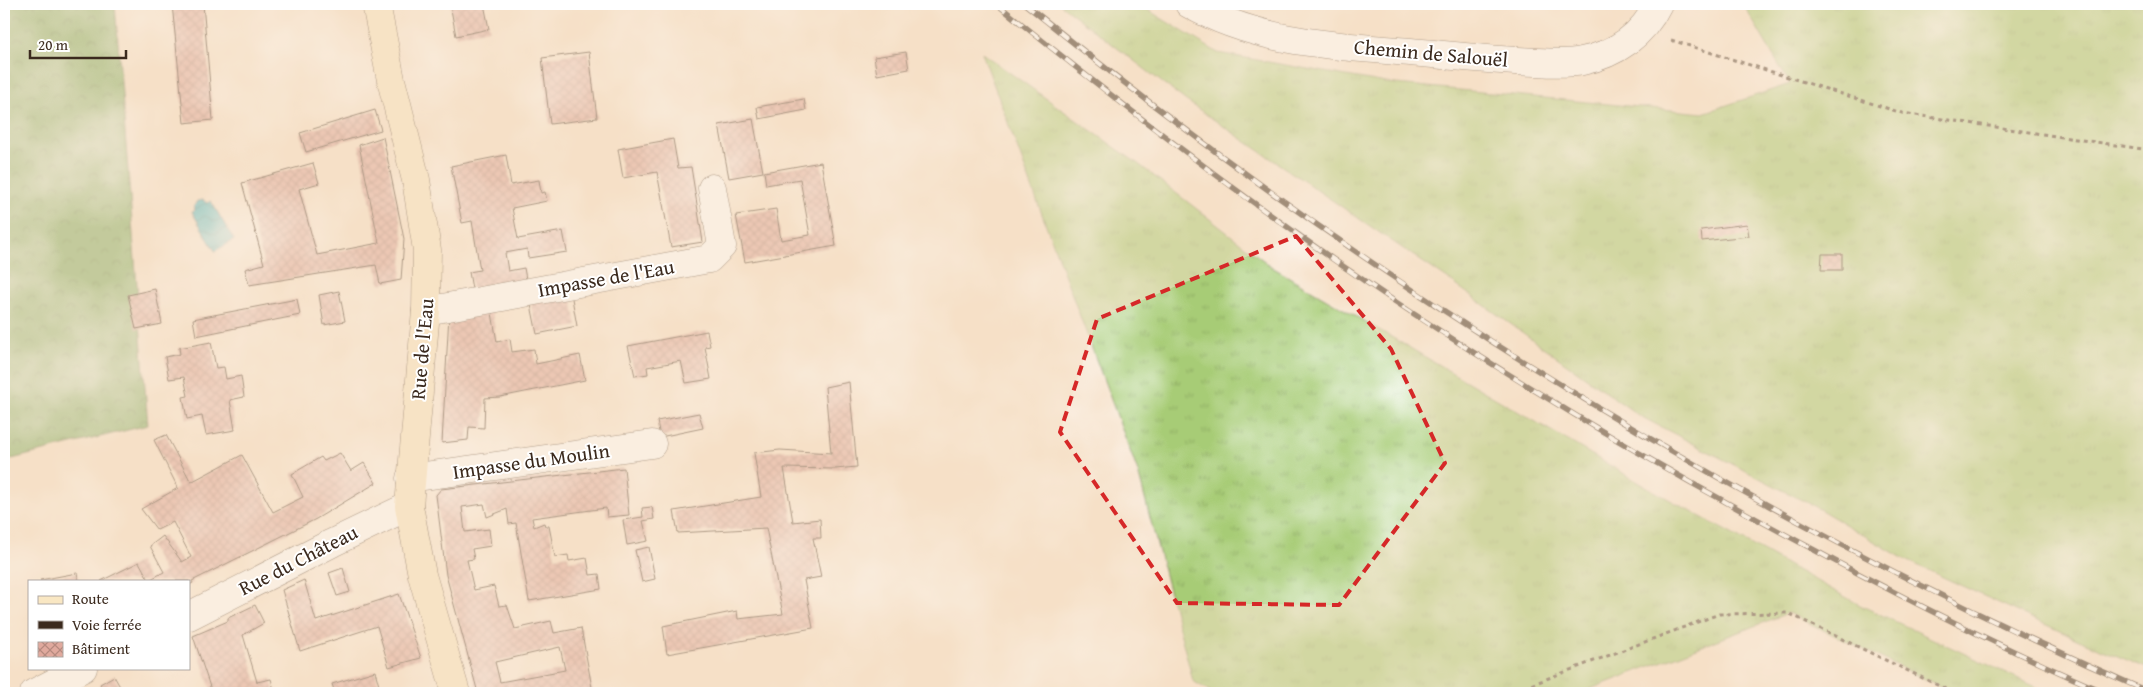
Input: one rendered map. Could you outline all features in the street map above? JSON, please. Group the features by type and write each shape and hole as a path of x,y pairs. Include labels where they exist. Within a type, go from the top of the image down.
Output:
{"street":[{"name":"Rue de l'Eau","path":"376,4 424,222 427,250 426,311 409,506 422,575 456,693"},
{"name":"Chemin de Salouël","path":"1189,4 1234,24 1262,33 1305,42 1501,60 1562,63 1582,61 1604,54 1622,45 1642,31 1658,4"},
{"name":"Impasse de l'Eau","path":"426,311 709,259 722,246 712,188"},
{"name":"Impasse du Moulin","path":"410,478 652,444"},
{"name":"Rue du Château","path":"190,615 409,506"},
{"path":"34,693 79,670"}],"path":[{"path":"1642,31 1902,113 2149,150"},
{"path":"1509,693 1719,614 1788,613 1954,693"}],"highlighted area":[{"path":"1296,236 1391,349 1445,463 1339,605 1177,603 1060,432 1097,319"}],"green space":[{"path":"4,4 115,4 148,425 4,461"},
{"path":"1060,4 1138,4 1218,53 1386,83 1703,113 1790,84 1743,4 2149,4 2149,669 2081,641 1906,560 1821,510 1638,415 1449,280 1185,100"},
{"path":"982,53 1137,163 1272,267 1645,486 1860,605 2049,693 1954,693 1788,613 1580,693 1213,693 1193,681 1138,472"}],"water":[{"path":"203,200 207,203 211,201 234,240 215,251 192,212 195,210 194,206 197,201"}],"building":[{"path":"172,4 203,4 213,120 184,123"},
{"path":"450,4 484,4 489,29 456,36"},
{"path":"589,52 597,118 550,124 542,58"},
{"path":"906,52 909,69 877,75 874,57"},
{"path":"804,99 806,110 759,119 757,107"},
{"path":"375,110 381,130 306,152 300,133"},
{"path":"753,119 763,172 729,178 719,125"},
{"path":"383,137 404,239 401,280 380,284 376,265 249,285 245,269 264,264 242,183 313,163 319,183 299,189 317,255 379,243 359,145"},
{"path":"673,139 678,168 691,167 703,242 671,247 657,172 623,178 618,149"},
{"path":"506,155 511,185 539,180 541,193 545,192 547,201 512,208 518,239 563,231 567,252 528,258 527,249 505,253 508,271 524,268 526,279 472,289 469,272 480,270 472,221 462,223 451,166"},
{"path":"821,162 836,246 745,262 736,215 776,209 781,240 810,235 800,179 766,185 764,172"},
{"path":"1747,224 1749,236 1702,241 1701,230"},
{"path":"1822,254 1842,254 1842,270 1821,270"},
{"path":"155,289 162,324 136,329 128,295"},
{"path":"339,291 345,321 324,325 319,295"},
{"path":"571,293 577,326 537,334 530,300"},
{"path":"297,299 300,315 196,336 193,319"},
{"path":"491,307 497,342 510,339 512,352 534,349 536,364 580,355 585,380 500,397 485,398 484,428 469,427 468,440 442,443 449,314"},
{"path":"707,331 710,346 705,347 711,379 686,383 681,361 647,367 648,374 635,376 628,346"},
{"path":"211,342 216,368 224,367 226,379 241,376 244,397 230,400 235,430 206,435 202,416 187,419 183,397 188,396 184,377 169,379 165,357 180,354 179,348"},
{"path":"849,382 857,467 835,469 784,468 793,522 820,519 821,538 813,538 821,577 804,580 813,628 667,654 663,626 737,611 738,619 783,614 766,528 678,533 674,511 761,497 754,453 780,450 831,453 825,387"},
{"path":"699,413 703,428 660,437 657,421"},
{"path":"166,435 191,482 242,455 273,512 303,497 292,474 321,457 324,461 340,453 351,471 364,463 376,483 316,519 192,581 193,583 190,584 190,580 149,580 164,572 150,546 163,536 182,562 191,557 173,522 157,530 141,509 178,488 154,440"},
{"path":"624,468 629,515 607,517 606,508 532,518 534,527 544,523 545,526 549,526 555,557 568,555 569,561 587,558 590,575 599,574 601,589 529,601 516,523 509,524 507,509 487,517 484,504 462,507 465,532 489,529 491,546 472,549 474,559 467,560 474,590 494,586 499,606 507,605 515,629 551,621 554,633 581,628 593,693 478,693 446,575 436,495 441,489","holes":["560,647 565,670 500,682 495,662"]},
{"path":"652,507 654,519 643,521 648,541 627,545 623,520 643,517 642,508"},
{"path":"649,547 655,579 642,582 635,550"},
{"path":"139,562 149,580 103,580"},
{"path":"343,568 350,592 337,596 329,573"},
{"path":"77,573 79,580 40,580"},
{"path":"304,580 316,621 399,594 421,658 389,667 377,626 300,651 282,590"},
{"path":"255,605 264,623 243,635 257,682 271,679 275,693 203,693 211,690 193,636 228,621 228,618"},
{"path":"375,671 381,693 335,693 332,684"},
{"path":"114,676 123,692 105,693 100,684"}],"railway":[{"path":"997,4 1098,85 1254,203 1360,278 1510,375 1656,463 1842,565 1992,641 2106,693"},
{"path":"1025,4 1155,106 1288,204 1424,297 1563,386 1706,470 1851,549 1998,623 2149,692"}]}
